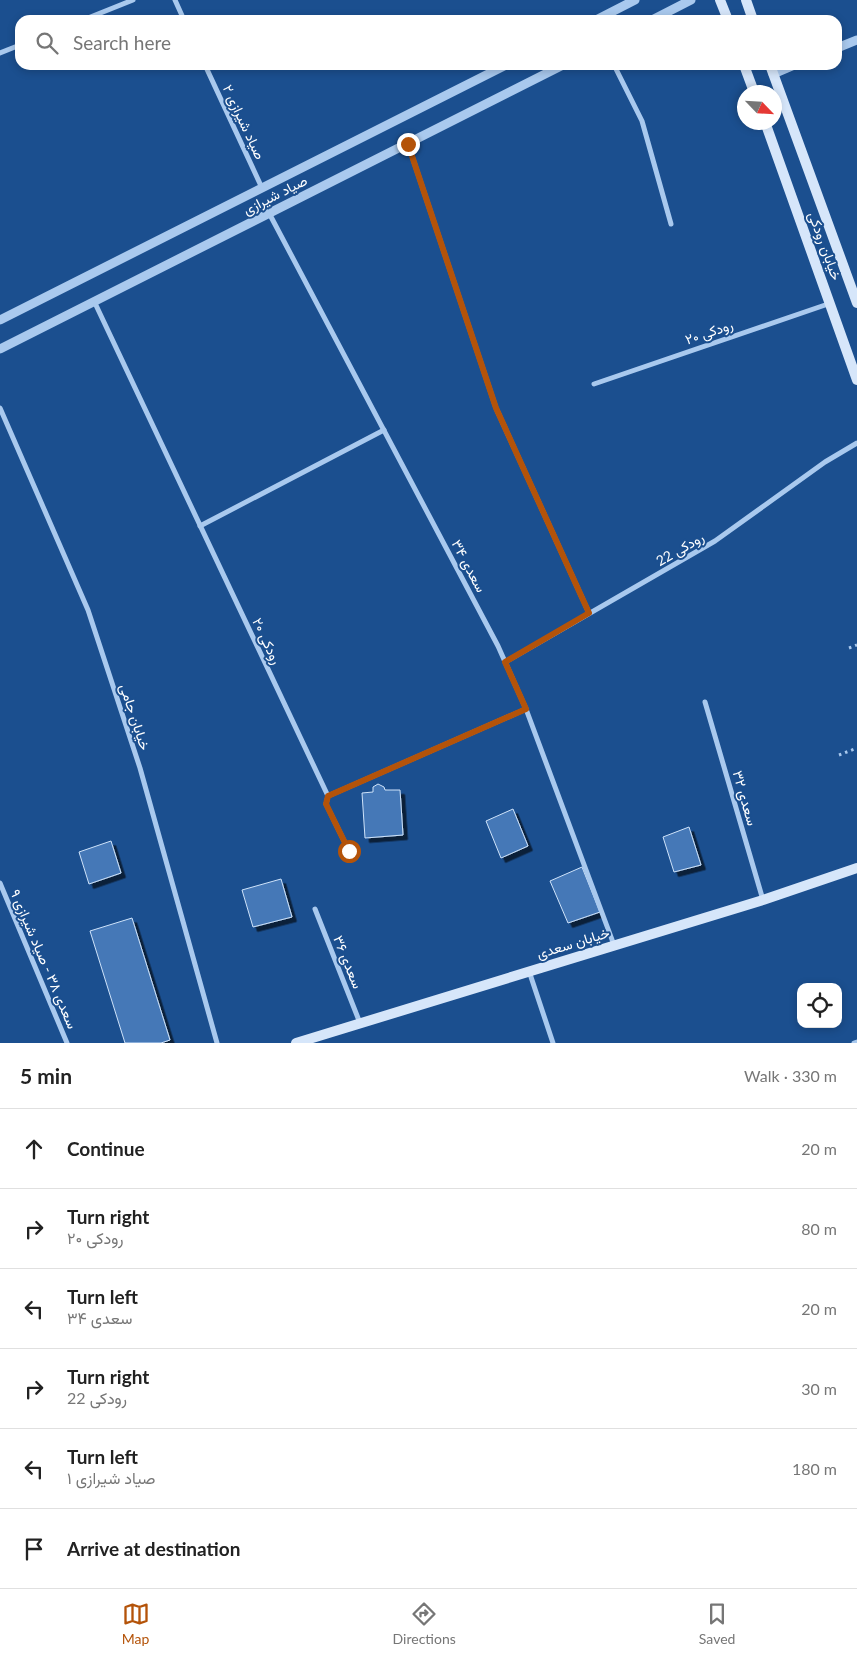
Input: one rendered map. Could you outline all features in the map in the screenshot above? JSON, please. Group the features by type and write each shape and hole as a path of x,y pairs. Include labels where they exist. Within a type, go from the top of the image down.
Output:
{"main road":[{"path":"720,0 726,15"},
{"path":"746,0 751,15"},
{"path":"746,70 751,85"},
{"name":"خیابان رودکی","path":"771,70 857,303"},
{"name":"خیابان رودکی","path":"768,130 857,380"},
{"name":"خیابان سعدی","path":"296,1043 763,900 857,868"}],"street":[{"path":"96,15 133,0"},
{"path":"175,0 182,15"},
{"path":"606,15 635,0"},
{"path":"662,15 691,0"},
{"path":"842,46 857,40"},
{"path":"0,53 15,47"},
{"name":"صیاد شیرازی ۲","path":"207,70 262,188"},
{"name":"صیاد شیرازی","path":"0,320 496,70"},
{"name":"صیاد شیرازی","path":"0,349 553,70"},
{"path":"616,70 642,121 671,224"},
{"path":"408,144 496,408 589,613"},
{"name":"سعدی ۳۴","path":"269,213 505,662 526,709 614,945"},
{"name":"رودکی ۲۰","path":"94,301 328,796 326,804 349,851"},
{"name":"رودکی ۲۰","path":"594,384 831,303"},
{"name":"خیابان جامی","path":"0,408 88,610 140,768 217,1043"},
{"path":"200,526 384,430"},
{"name":"رودکی 22","path":"505,662 715,541 825,462 857,442"},
{"name":"سعدی ۳۲","path":"705,702 763,900"},
{"path":"328,796 526,709"},
{"name":"سعدی ۳۸ - صیاد شیرازی ۹","path":"0,884 67,1043"},
{"name":"سعدی ۳۶","path":"315,909 360,1023"},
{"path":"529,971 553,1043"}],"path":[{"path":"849,648 857,645"},
{"path":"839,755 857,748"}],"building":[{"path":"378,784 384,787 385,790 400,790 403,835 365,838 362,793 373,792 373,787"},
{"path":"513,809 528,846 501,858 486,821"},
{"path":"689,827 701,865 674,872 663,837"},
{"path":"111,841 121,873 89,884 79,852"},
{"path":"582,867 600,912 568,923 550,881"},
{"path":"281,879 292,917 253,927 242,890"},
{"path":"132,918 170,1040 161,1043 125,1043 90,931"}],"route":[{"path":"349,851 326,804 328,796 526,709 505,662 589,613 496,408 408,144"}]}
